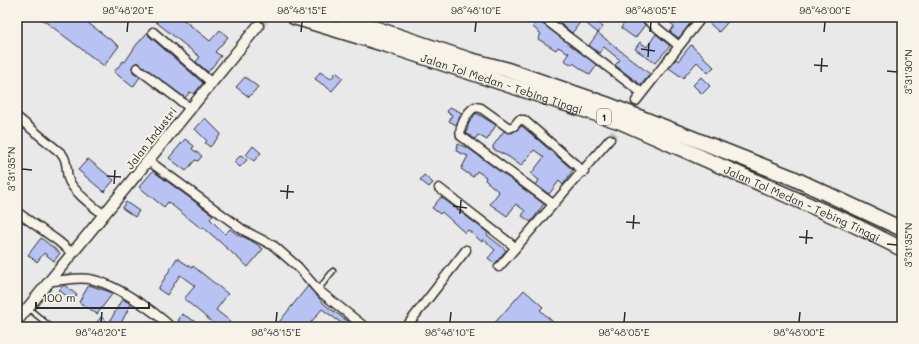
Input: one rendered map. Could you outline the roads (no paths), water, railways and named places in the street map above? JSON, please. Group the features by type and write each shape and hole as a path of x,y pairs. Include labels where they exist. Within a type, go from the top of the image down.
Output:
{"highway":[{"name":"Jalan Tol Medan - Tebing Tinggi","path":"294,17 387,44 620,122 852,224 902,249"},
{"name":"1","path":"341,17 470,60 505,69 606,104 792,178 902,229"}],"street":[{"path":"542,17 642,93"},
{"path":"644,17 679,46"},
{"path":"636,101 702,17"},
{"name":"Jalan Industri","path":"17,321 258,26"},
{"path":"153,32 212,82"},
{"path":"137,68 190,108"},
{"path":"554,204 479,149 464,140 460,135 461,127 471,110 478,107 510,128 519,120 524,120 584,172"},
{"path":"17,117 62,154 66,160 68,178 71,184 104,215"},
{"path":"499,266 584,172 610,140"},
{"path":"149,161 243,230 274,246 298,267 318,290 365,327"},
{"path":"439,188 515,247"},
{"path":"17,212 58,241 72,253"},
{"path":"406,327 466,250"},
{"path":"49,281 89,279 98,282 129,297 160,316 171,327"}],"lane":[{"path":"318,290 333,271"},
{"path":"28,308 51,327"}],"tunnel":[{"path":"258,26 266,17"},
{"path":"610,139 636,101"}]}
